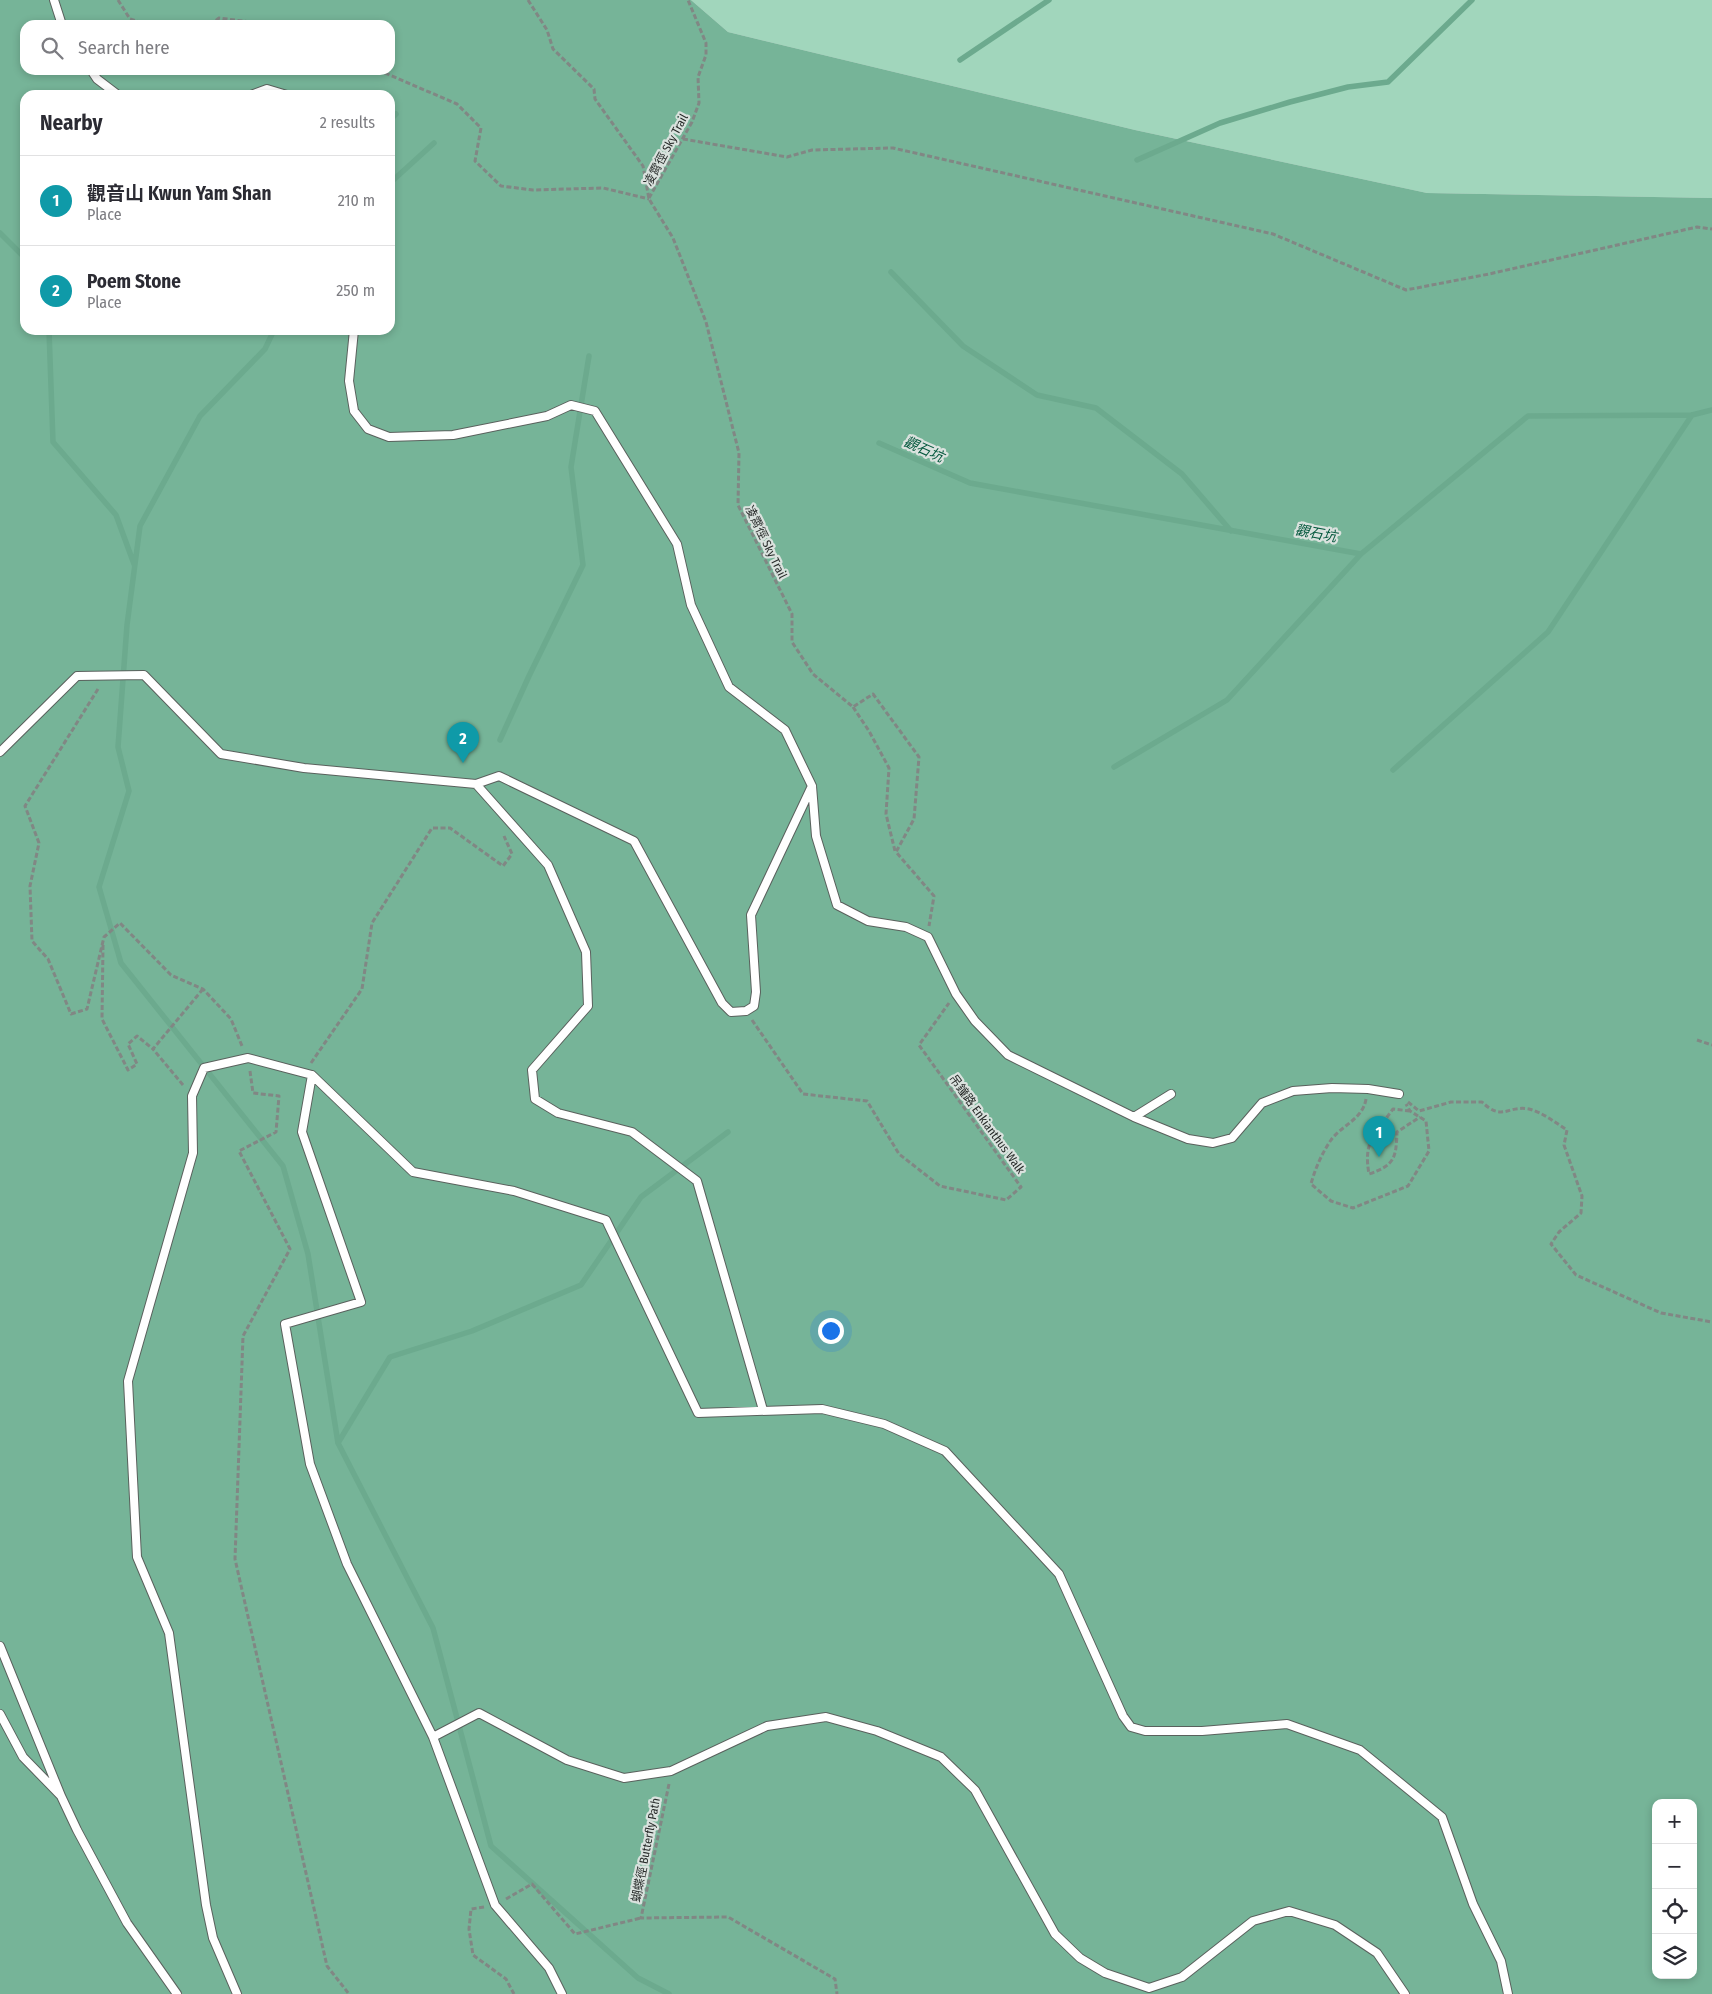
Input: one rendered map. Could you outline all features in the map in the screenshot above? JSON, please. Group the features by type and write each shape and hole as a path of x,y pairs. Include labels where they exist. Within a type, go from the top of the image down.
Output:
{"lane":[{"path":"54,0 60,20"},
{"path":"94,75 97,80 111,90"},
{"path":"354,335 349,381 354,411 368,429 389,437 454,435 547,416 571,405 595,411 677,544 691,605 729,687 785,730 812,786 816,836 838,905 868,921 906,926 928,936 956,994 975,1021 1008,1054 1134,1117 1188,1138 1213,1143 1232,1138 1262,1103 1293,1091 1332,1088 1368,1089 1399,1094"},
{"path":"0,752 78,676 144,675 220,754 304,768 476,784 498,776 634,841 722,1003 731,1012 746,1012 754,1006 756,992 751,915 812,786"},
{"path":"476,784 548,864 586,952 588,1006 532,1070 535,1099 558,1113 632,1132 697,1181 764,1410"},
{"path":"237,1994 213,1938 206,1905 169,1632 137,1558 128,1381 193,1153 192,1096 204,1068 248,1058 308,1074 413,1172 514,1191 606,1220 698,1413 822,1409 884,1424 945,1451 1059,1574 1123,1716 1131,1728 1146,1731 1202,1731 1287,1724 1360,1750 1442,1816 1473,1904 1502,1961 1508,1994"},
{"path":"308,1074 302,1132 361,1302 285,1324 310,1464 347,1564 433,1737 495,1905 549,1968 562,1994"},
{"path":"1134,1117 1171,1094"},
{"path":"0,1646 61,1796 77,1830 127,1923 177,1994"},
{"path":"433,1737 479,1713 567,1760 624,1778 671,1771 767,1726 826,1717 877,1731 941,1757 975,1790 1055,1934 1080,1958 1105,1973 1149,1988 1182,1977 1253,1921 1289,1911 1335,1925 1377,1953 1405,1994"},
{"path":"0,1714 23,1757 61,1796"}],"path":[{"path":"118,0 130,19 133,20"},
{"path":"390,75 457,104 481,128 475,161 502,186 533,190 603,188 649,199 642,166 595,99 594,89 553,49 547,30 528,0"},
{"name":"凌霄徑 Sky Trail","path":"688,0 706,43 706,55 698,77 699,103 692,122 649,199 673,238 706,322 739,453 738,505 792,614 792,642 813,674 853,707 869,731 889,768 886,814 896,852"},
{"path":"216,20 218,18 234,20"},
{"path":"682,139 786,157 812,150 892,148 1273,234 1406,290 1489,274 1697,228 1712,229"},
{"path":"107,676 25,806 40,843 30,886 32,941 48,959 71,1014 87,1009 104,937 120,923 171,975 203,989 231,1020 248,1058 254,1093 279,1096 276,1132 239,1151 290,1249 243,1336 235,1559 327,1966 349,1994"},
{"path":"853,707 872,694 920,757 914,819 896,852 934,896 928,936"},
{"path":"308,1074 362,989 372,923 432,828 450,828 503,866 512,854 501,828"},
{"path":"104,937 102,1020 128,1070 137,1064 128,1044 138,1036 153,1049 192,1096"},
{"path":"153,1049 203,989"},
{"name":"吊鐘路 Enkianthus Walk","path":"746,1012 803,1094 867,1101 899,1154 940,1186 1006,1200 1021,1187 919,1044 956,994"},
{"path":"1697,1040 1712,1045"},
{"path":"1368,1089 1364,1109 1331,1140 1314,1171 1312,1184 1331,1201 1353,1208 1408,1186 1429,1151 1426,1121 1420,1117 1410,1111 1393,1109 1370,1141 1366,1157 1369,1174 1386,1168 1396,1154 1397,1132 1420,1117"},
{"path":"1399,1094 1410,1111"},
{"path":"1399,1094 1403,1094 1411,1106 1419,1111 1451,1102 1482,1102 1490,1110 1504,1113 1519,1108 1532,1109 1568,1130 1564,1145 1582,1196 1581,1213 1559,1232 1552,1244 1576,1275 1661,1313 1712,1322"},
{"name":"蝴蝶徑 Butterfly Path","path":"671,1771 641,1918 728,1917 835,1979 837,1994"},
{"path":"514,1994 506,1979 473,1954 469,1929 471,1909 495,1905 532,1884 574,1934 641,1918"}],"green space":[{"path":"0,0 691,0 728,32 1135,130 1427,193 1712,198 1712,1994 0,1994"},
{"path":"691,0 1712,0 1712,198 1427,193 1135,130 728,32"}],"waterway":[{"path":"960,60 1049,0"},
{"path":"1137,160 1220,123 1348,87 1388,82 1472,0"},
{"path":"395,178 434,143"},
{"path":"0,233 20,253"},
{"path":"891,272 963,346 1037,395 1096,408 1182,474 1231,531"},
{"path":"49,335 53,442 116,515 134,564"},
{"path":"272,335 265,349 200,416 140,526 127,625 118,747 129,791 99,887 121,963 283,1166 308,1254 338,1443 433,1628 491,1846 638,1978 669,1994"},
{"path":"500,740 583,565 571,467 589,356"},
{"name":"觀石坑","path":"879,443 970,483 1361,554 1528,416 1692,415 1712,410"},
{"path":"1393,770 1548,632 1692,415"},
{"path":"1114,767 1227,700 1361,554"},
{"path":"338,1443 390,1357 472,1331 581,1285 641,1197 728,1132"}],"place":[{"name":"Poem Stone","path":"463,763"},
{"name":"觀音山 Kwun Yam Shan","path":"1379,1157"}]}
